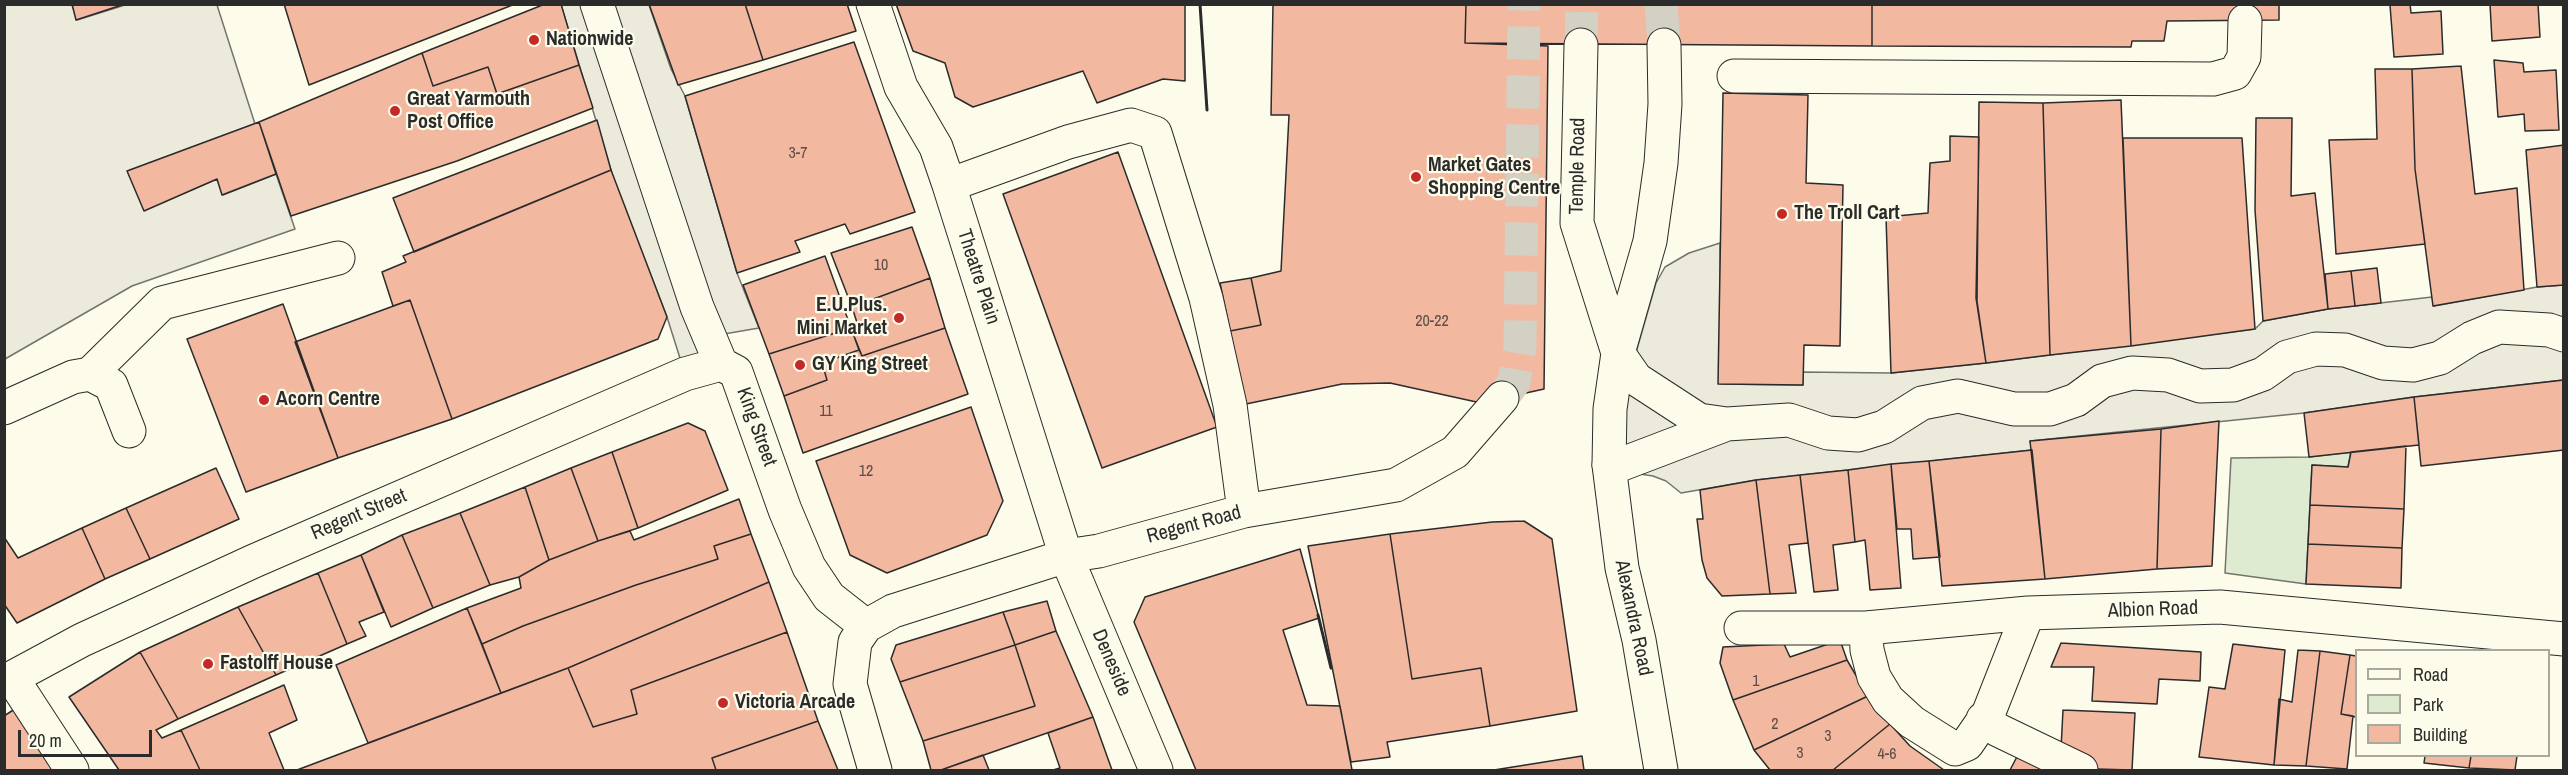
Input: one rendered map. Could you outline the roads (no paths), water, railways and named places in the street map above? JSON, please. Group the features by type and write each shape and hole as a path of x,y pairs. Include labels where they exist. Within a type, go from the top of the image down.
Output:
{"street":[{"name":"King Street","path":"597,4 697,307 721,364 736,372 785,510 809,567 829,597 866,626"},
{"name":"Theatre Plain","path":"873,4 901,87 936,147 950,185 1066,556"},
{"path":"1734,76 2213,78 2235,73 2244,57 2245,21"},
{"name":"Temple Road","path":"1581,45 1577,223 1617,353"},
{"name":"Temple Road","path":"1609,465 1610,409 1617,353 1650,241 1663,128 1664,45"},
{"path":"950,185 1068,142 1131,125 1155,133 1206,298 1230,405 1244,511"},
{"path":"4,408 73,377 90,374 162,303 338,258"},
{"path":"1617,353 1636,379 1674,406 1699,420 1727,424 1789,420 1828,433 1858,435 1884,427 1922,404 1958,396 2014,409 2050,410 2076,400 2102,381 2132,373 2168,375 2200,386 2232,385 2263,374 2287,357 2316,349 2345,350 2383,363 2413,365 2440,358 2472,338 2499,327 2549,330 2564,335"},
{"name":"Regent Street","path":"8,680 82,640 254,561 685,374 721,364"},
{"path":"90,374 111,385 129,431"},
{"name":"Regent Road","path":"866,626 893,611 1066,556 1099,552 1244,511 1396,485 1455,452 1502,398"},
{"path":"1609,465 1622,464 1727,424"},
{"name":"Alexandra Road","path":"1609,465 1622,568 1639,640 1661,771"},
{"name":"Deneside","path":"1066,556 1156,771"},
{"name":"Albion Road","path":"1741,628 1866,628 2028,613 2220,607 2564,639"},
{"path":"1866,628 1867,650 1874,677 1888,700 1912,722 1955,749 1967,744 1989,712 2028,613"},
{"path":"866,626 855,642 850,684 874,771"},
{"path":"8,680 72,771"},
{"path":"1983,719 1998,730 2081,771"}],"tunnel":[{"path":"1502,398 1514,382 1520,347 1524,4"},
{"path":"1581,45 1582,4"},
{"path":"1661,4 1664,45"}],"place":[{"name":"Nationwide","path":"534,40"},
{"name":"Great Yarmouth Post Office","path":"395,111"},
{"name":"Market Gates Shopping Centre","path":"1416,177"},
{"name":"The Troll Cart","path":"1782,214"},
{"name":"E.U.Plus. Mini Market","path":"899,318"},
{"name":"GY King Street","path":"800,365"},
{"name":"Acorn Centre","path":"264,400"},
{"name":"Fastolff House","path":"208,664"},
{"name":"Victoria Arcade","path":"723,703"}]}
